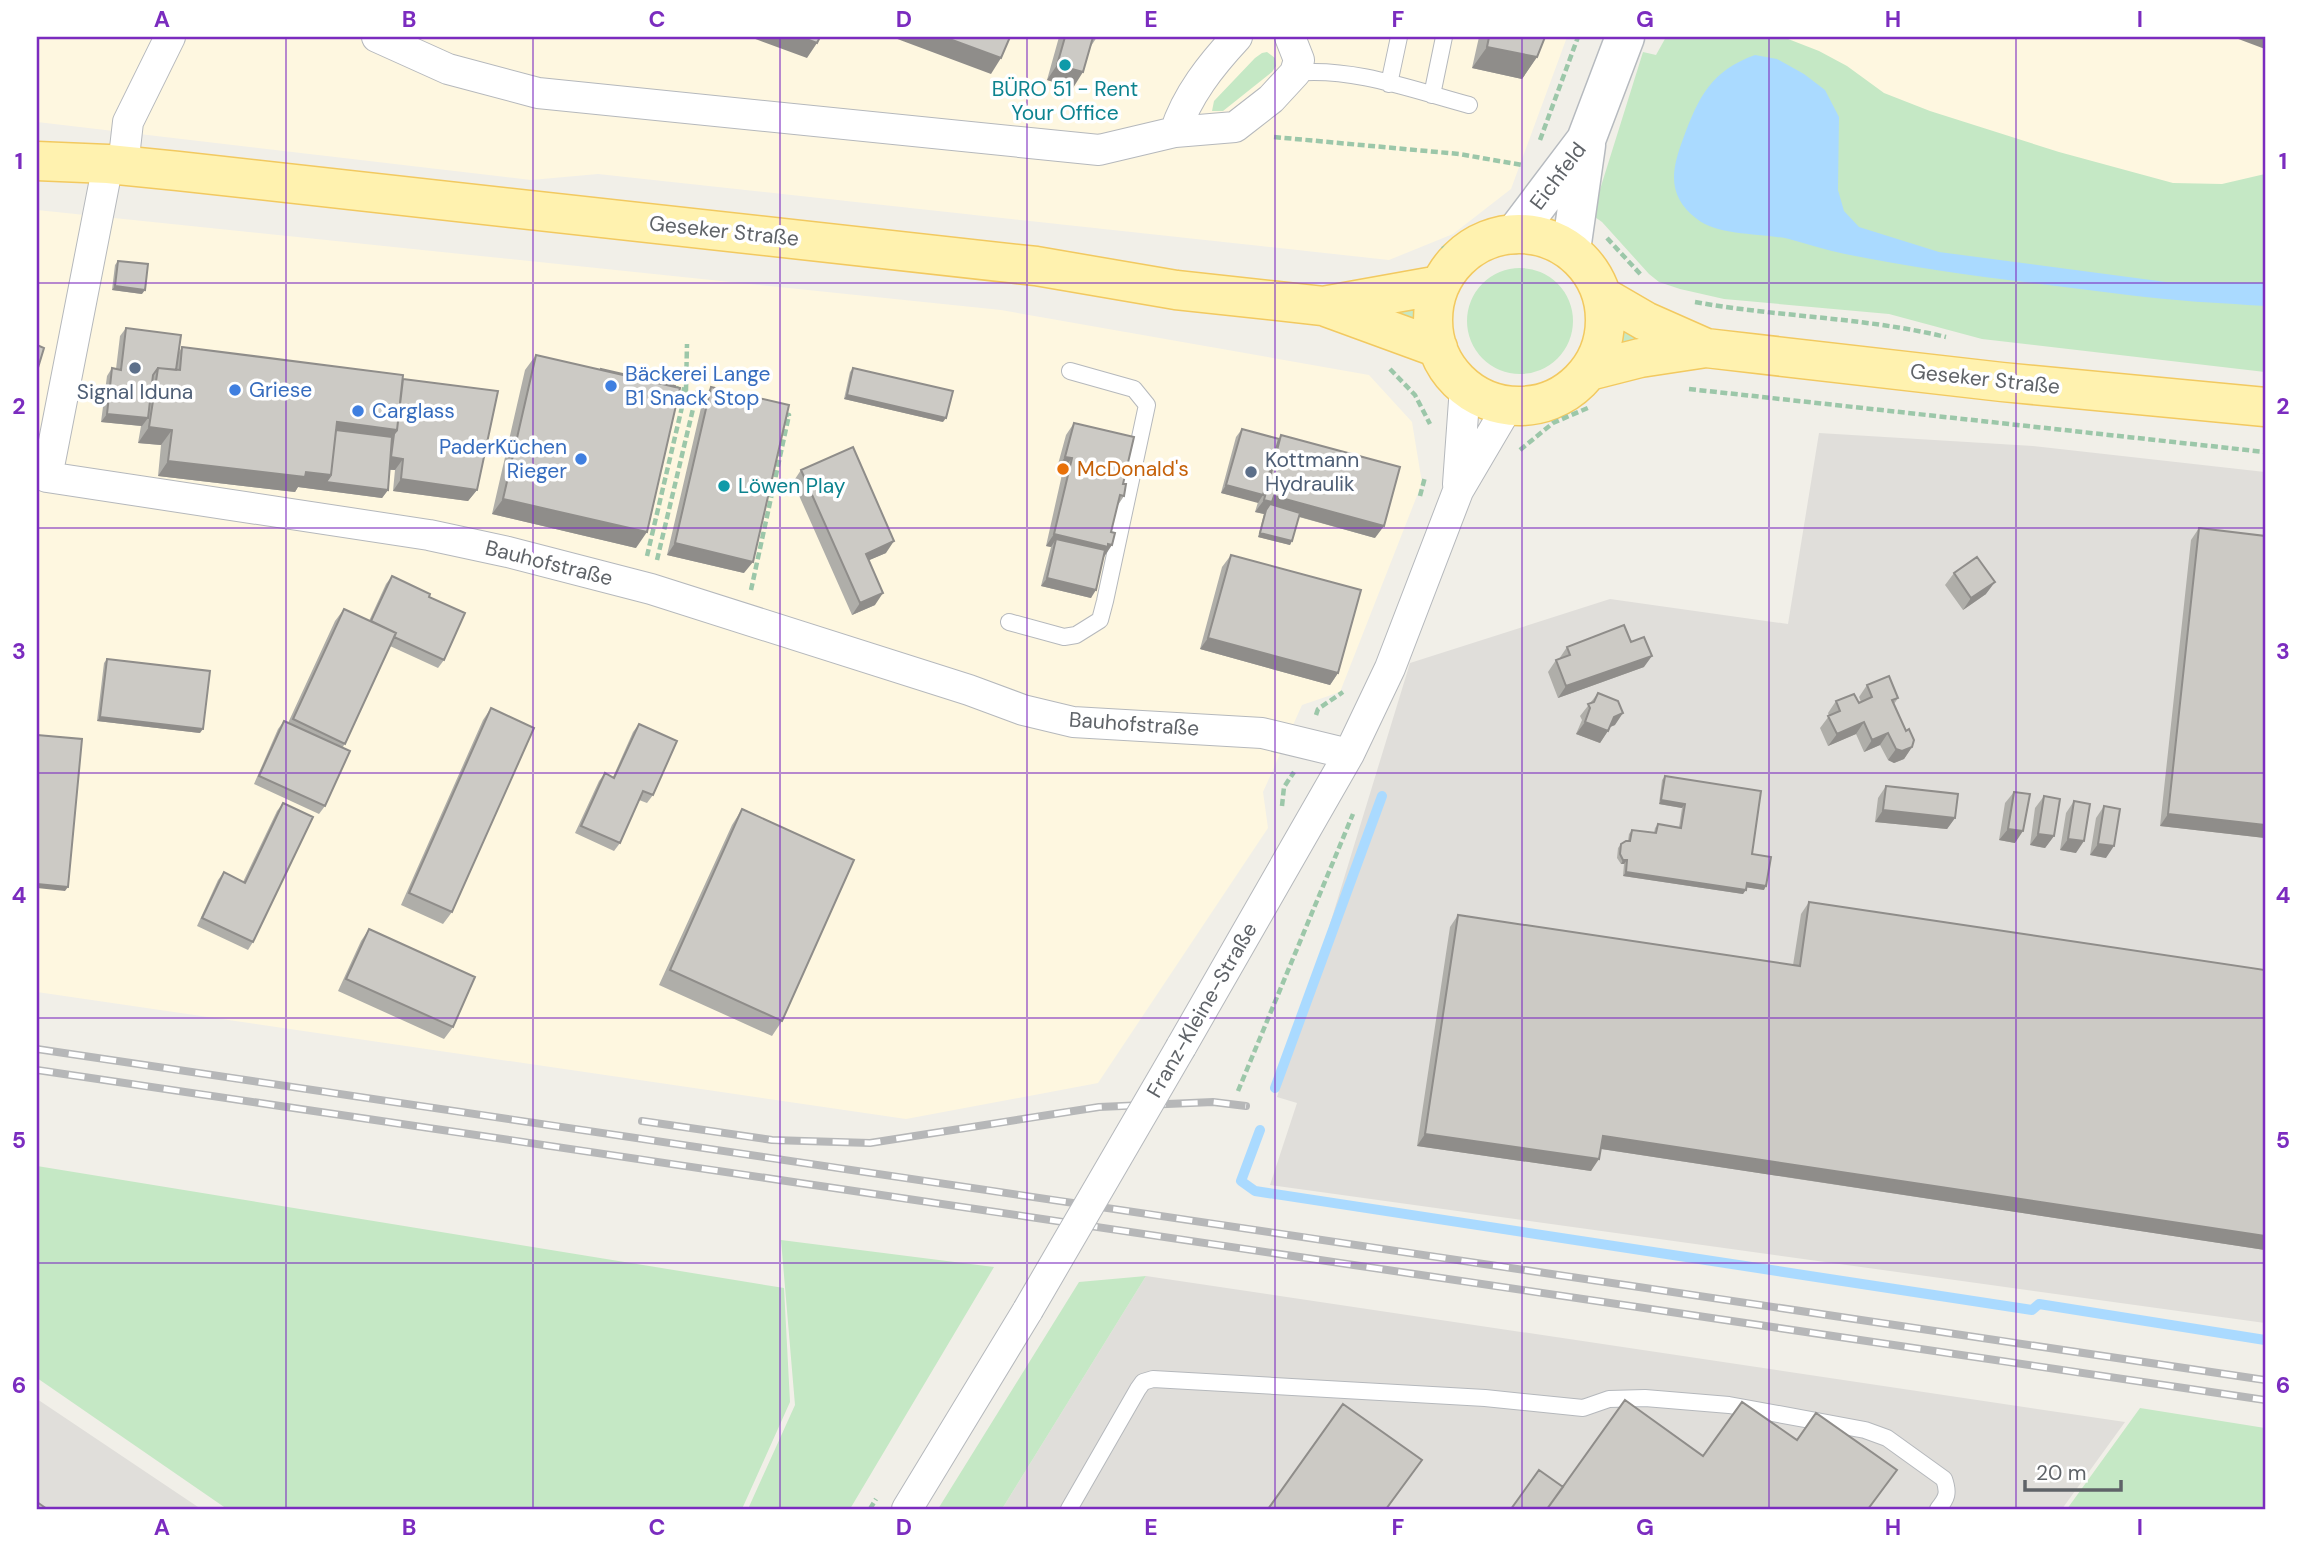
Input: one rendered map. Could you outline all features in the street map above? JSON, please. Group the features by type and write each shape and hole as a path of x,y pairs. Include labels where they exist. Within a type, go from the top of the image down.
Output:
{"main road":[{"name":"Eichfeld","path":"1515,234 1587,140 1625,37"},
{"path":"1571,250 1587,140"},
{"name":"Geseker Straße","path":"37,161 115,165 1035,266 1176,290 1323,306 1438,348"},
{"path":"1515,234 1545,237 1571,250 1591,272 1602,296 1604,339 1589,372 1558,397 1534,405 1508,405 1486,399 1465,387 1447,367 1438,348 1433,327 1435,301 1440,285 1460,257 1485,240 1515,234"},
{"name":"Geseker Straße","path":"1323,306 1440,285"},
{"name":"Geseker Straße","path":"1602,296 1645,321 1706,348"},
{"name":"Geseker Straße","path":"1589,372 1640,358 1706,348 2002,382 2265,407"}],"street":[{"path":"115,165 128,122 170,37"},
{"path":"377,37 448,69 538,93 1099,150 1175,132 1234,127 1271,99 1295,73 1299,60 1290,37"},
{"path":"1175,132 1183,109 1213,63 1237,37"},
{"name":"Bauhofstraße","path":"115,165 47,477 429,535 508,552 654,577 745,619 1023,709 1073,722 1262,733 1349,754"},
{"name":"Franz-Kleine-Straße","path":"1458,491 1465,387"},
{"name":"Franz-Kleine-Straße","path":"907,1509 1028,1310 1349,754 1390,668 1458,491 1508,405"}],"lane":[{"path":"1389,84 1399,37"},
{"path":"1432,95 1444,37"},
{"path":"1295,73 1325,72 1357,76 1469,104"},
{"path":"1009,622 1064,637 1076,635 1100,620 1105,601 1147,405 1134,389 1070,371"},
{"path":"1069,1509 1138,1389 1143,1382 1153,1379 1485,1398 1583,1408 1624,1397 1729,1405 1865,1430 1887,1438 1944,1479 1948,1489 1947,1498 1938,1509"}],"path":[{"path":"1538,145 1578,37"},
{"path":"1234,127 1248,135 1460,154 1530,167"},
{"path":"1688,301 1739,310 1883,324 1956,340"},
{"path":"654,577 645,563 686,390 687,344"},
{"path":"672,387 686,390"},
{"path":"1677,387 2265,452"},
{"path":"654,577 697,392 723,399"},
{"path":"745,619 789,415 775,411"},
{"path":"1238,1091 1354,811"}],"shaded area":[{"path":"37,37 1567,37 1511,189 1453,234 1389,260 598,174 531,180 37,122"},
{"path":"1672,37 2265,37 2265,338"},
{"path":"37,210 1001,310 1369,375 1412,422 1422,483 1340,692 1302,705 1263,792 1268,828 1098,1083 906,1119 37,992"},
{"path":"1819,433 2033,446 2265,472 2265,1323 1270,1185 1297,1103 1277,1097 1410,663 1610,599 1788,624"},
{"path":"1146,1276 2125,1422 2062,1509 1002,1509"},
{"path":"37,1399 201,1509 37,1509"}],"green space":[{"path":"1666,37 1783,37 1819,51 1847,66 1884,93 1930,111 2059,152 2173,183 2222,184 2265,174 2265,372 1982,339 1889,314 1724,299 1659,282 1602,222 1592,215 1643,52 1656,55"},
{"path":"1267,52 1275,58 1276,66 1272,72 1223,111 1212,111 1214,101 1255,58"},
{"path":"1520,268 1540,272 1558,283 1569,301 1573,321 1569,341 1558,359 1540,370 1520,374 1500,370 1482,359 1471,341 1467,321 1471,301 1482,283 1500,272"},
{"path":"1431,304 1430,327 1397,319 1398,307"},
{"path":"1611,324 1637,333 1636,350 1606,352 1611,337"},
{"path":"37,1166 784,1288 790,1402 742,1509 227,1509 37,1378"},
{"path":"781,1240 994,1267 850,1509 748,1509 795,1405"},
{"path":"1146,1276 1002,1509 938,1509 1079,1282"},
{"path":"2140,1408 2265,1428 2265,1509 2067,1509"}],"water":[{"path":"1755,55 1777,59 1825,90 1839,117 1838,190 1844,211 1859,227 1939,252 2166,282 2265,283 2265,306 2145,297 1951,272 1880,261 1789,239 1728,231 1706,224 1687,210 1676,192 1674,172 1679,151 1695,110 1708,87 1727,69"}],"building":[{"path":"801,37 820,37 817,43"},
{"path":"944,37 1010,37 1001,58"},
{"path":"1065,37 1093,37 1083,72 1057,65"},
{"path":"1489,37 1545,37 1537,57 1487,47"},
{"path":"118,261 148,264 145,290 115,286"},
{"path":"126,328 181,335 176,370 158,368 153,375 148,418 107,414 112,368 121,370"},
{"path":"37,345 44,348 37,371"},
{"path":"182,347 403,375 397,430 337,422 331,475 306,472 305,477 168,461 172,430 149,427 158,368 180,370"},
{"name":"PaderKüchen Rieger","path":"536,355 680,388 647,532 503,499"},
{"path":"853,368 953,391 946,418 847,395"},
{"path":"601,370 675,386 675,387"},
{"path":"403,379 498,391 477,490 401,479 403,459 391,457"},
{"name":"Löwen Play","path":"711,387 789,405 753,562 675,543"},
{"path":"1074,423 1134,437 1123,484 1126,484 1124,496 1120,495 1111,532 1115,533 1112,545 1108,544 1108,547 1054,534 1072,458 1065,457"},
{"path":"1242,429 1279,439 1263,495 1226,485"},
{"path":"336,430 392,437 388,490 326,482 331,475"},
{"path":"1281,435 1400,467 1384,526 1274,496 1272,502 1264,500"},
{"path":"853,447 894,541 866,554 883,593 860,603 801,470"},
{"path":"1270,504 1300,513 1292,541 1260,533"},
{"path":"2199,528 2265,536 2265,825 2168,814"},
{"path":"1056,539 1105,550 1096,590 1047,578"},
{"path":"1231,555 1361,590 1338,673 1208,638"},
{"path":"1977,557 1995,582 1971,598 1954,573"},
{"path":"392,576 465,613 444,660 394,637 396,633 371,621"},
{"path":"344,609 396,633 345,744 293,719"},
{"path":"1624,625 1631,642 1644,637 1652,656 1566,686 1556,660 1570,655 1567,647"},
{"path":"107,659 210,671 203,729 100,717"},
{"path":"1889,676 1898,698 1892,700 1906,731 1909,729 1914,740 1912,747 1902,751 1896,749 1888,733 1872,740 1864,722 1837,734 1828,716 1840,711 1836,701 1854,694 1859,703 1872,697 1867,685"},
{"path":"1598,693 1618,701 1623,713 1614,717 1608,731 1585,722 1590,708 1588,704 1594,702"},
{"path":"491,708 534,728 452,912 409,893"},
{"path":"284,721 350,751 325,806 259,776"},
{"path":"639,724 677,741 653,795 643,791 620,843 581,826 605,773 614,778"},
{"path":"37,735 82,739 68,887 37,884"},
{"path":"1665,776 1761,791 1752,854 1771,857 1766,886 1747,883 1746,890 1626,872 1627,860 1623,860 1620,854 1621,844 1630,841 1632,830 1656,833 1658,824 1681,828 1685,804 1661,800"},
{"path":"1886,786 1958,794 1955,818 1883,810"},
{"path":"2014,792 2030,794 2023,831 2008,829"},
{"path":"2044,796 2060,799 2054,836 2038,834"},
{"path":"2074,801 2090,804 2084,841 2068,839"},
{"path":"283,803 313,817 253,942 202,918 224,872 245,883"},
{"path":"2104,806 2120,809 2114,846 2098,844"},
{"path":"742,809 854,860 782,1021 670,970"},
{"path":"1809,902 2265,970 2265,1236 1603,1136 1599,1159 1425,1134 1458,915 1800,966"},
{"path":"369,929 475,977 453,1027 346,979"},
{"path":"1625,1400 1703,1456 1742,1402 1797,1440 1816,1413 1897,1470 1868,1509 1547,1509"},
{"path":"1343,1404 1422,1460 1386,1509 1268,1509"},
{"path":"1539,1470 1563,1487 1547,1509 1511,1509"},
{"path":"37,1502 47,1509 37,1509"}],"waterway":[{"path":"1275,1088 1382,796"},
{"path":"1260,1130 1241,1181 1255,1191 2032,1310 2039,1304 2265,1340"}],"railway":[{"path":"37,1049 2265,1380"},
{"path":"37,1070 2265,1400"},
{"path":"642,1121 772,1140 870,1143 1099,1107 1213,1102 1246,1106"}],"place":[{"name":"BÜRO 51 - Rent Your Office","path":"1065,65"},
{"name":"Signal Iduna","path":"135,368"},
{"name":"Bäckerei Lange B1 Snack Stop","path":"611,386"},
{"name":"Griese","path":"235,390"},
{"name":"Carglass","path":"358,411"},
{"name":"PaderKüchen Rieger","path":"581,459"},
{"name":"McDonald's","path":"1063,469"},
{"name":"Kottmann Hydraulik","path":"1251,472"},
{"name":"Löwen Play","path":"724,486"}]}
